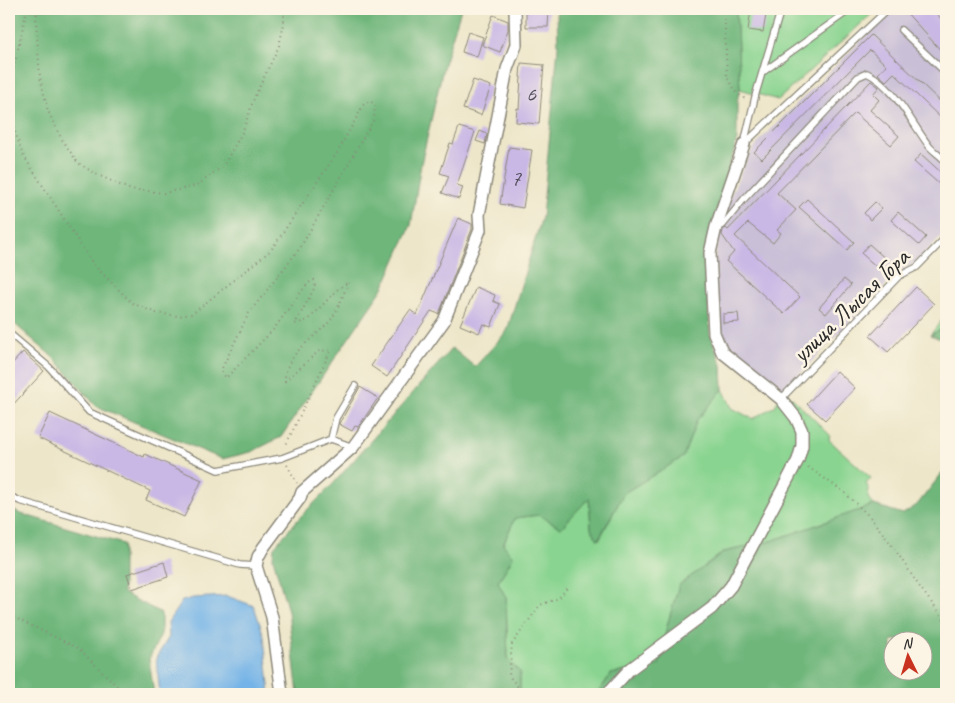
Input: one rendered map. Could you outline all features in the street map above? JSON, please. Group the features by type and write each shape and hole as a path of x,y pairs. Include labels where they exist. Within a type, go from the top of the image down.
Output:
{"street":[{"path":"282,694 272,616 256,566 258,557 300,498 302,492 353,447 444,321 480,230 479,215 507,69 516,45 515,9"},
{"path":"607,694 629,670 712,608 731,586 798,460 802,446 802,431 796,418 780,399 722,352 714,333 710,253 716,227 744,144"}],"lane":[{"path":"744,144 753,105 781,9"},
{"path":"764,72 851,9"},
{"path":"744,144 888,9"},
{"path":"901,30 946,73"},
{"path":"716,227 723,225 744,199 858,77 867,73 876,78 907,112 930,148 945,158"},
{"name":"улица Лысая Гора","path":"780,399 899,276 917,267 946,238"},
{"path":"9,333 49,367 90,412 218,470 282,458 331,439 353,447"},
{"path":"331,439 336,418 356,386"},
{"path":"9,496 20,501 240,565 256,566"}],"path":[{"path":"27,9 13,70 10,104 14,129 23,155 93,264 132,303 156,313 179,316 192,314 271,250 337,153 364,104 370,101 375,105 374,119 300,248 249,313 221,370 226,378 272,330 307,284 314,280 315,287 295,324 308,320 339,288 349,282 331,319 295,354 284,371 285,381 319,350 331,350 287,441 282,458 302,492"},
{"path":"37,9 36,21 40,77 48,111 61,138 78,163 96,174 129,189 164,193 196,186 223,166 242,133 255,96 279,46 284,24 284,9"},
{"path":"724,9 727,77 736,92 753,105"},
{"path":"798,460 844,492 870,517 946,622"},
{"path":"524,694 509,676 512,644 540,605 559,598 567,588"},
{"path":"9,615 78,648 125,694"}],"shaded area":[{"path":"893,9 946,9 946,231 915,263 896,275 784,390 722,341 718,332 715,257 721,218 749,154 762,138"}],"green space":[{"path":"9,9 461,9 444,64 421,164 411,225 383,288 281,437 251,452 222,459 96,406 56,360 9,319"},
{"path":"557,9 736,9 740,89 737,101 737,140 705,251 710,334 722,365 723,389 697,420 683,457 624,493 598,540 591,528 589,498 561,528 539,515 515,518 503,544 513,557 498,582 506,598 508,660 520,672 520,694 298,694 288,611 273,558 274,547 333,484 452,348 475,367 507,331 542,217 558,47"},
{"path":"736,9 877,9 778,100 740,89"},
{"path":"946,315 946,327 930,335"},
{"path":"946,327 946,341 930,335"},
{"path":"723,389 732,408 753,419 775,406 784,390 830,435 829,440 871,478 866,484 869,489 868,498 874,505 768,542 724,552 679,585 667,626 659,665 611,674 597,694 520,694 520,672 508,660 506,598 498,582 513,557 503,545 515,518 539,515 589,498 591,528 599,540 624,493 683,457 697,420"},
{"path":"946,468 946,694 597,694 611,674 659,665 667,626 679,585 724,552 768,542 874,505 903,514 917,505"},
{"path":"9,507 18,513 123,544 123,593 161,613 161,634 149,659 154,694 9,694"}],"water":[{"path":"227,596 254,606 264,636 270,694 160,694 156,658 169,637 168,622 182,601 193,598"}],"building":[{"path":"526,9 549,9 548,27 526,27"},
{"path":"751,9 767,9 763,32 748,30"},
{"path":"903,9 932,9 946,24 946,56"},
{"path":"493,15 508,21 508,30 500,52 482,45"},
{"path":"468,32 483,37 477,57 462,52"},
{"path":"871,35 946,107 946,123 894,73 886,81 878,74 886,65 870,50 762,159 754,152"},
{"path":"521,63 544,65 539,124 516,122 517,108 519,109"},
{"path":"473,80 491,86 481,115 463,109"},
{"path":"871,81 879,87 873,94 879,100 870,110 899,136 891,145 855,113 777,193 796,210 777,230 781,233 773,243 748,223 735,236 800,297 784,314 726,261 734,252 722,235 723,230 726,228 728,230"},
{"path":"459,127 475,132 457,185 463,187 459,199 442,193 449,176 440,173 450,143 453,144"},
{"path":"480,131 487,134 485,144 476,141"},
{"path":"509,147 532,150 523,208 500,204"},
{"path":"921,154 946,177 946,190 914,162"},
{"path":"807,199 854,242 847,250 799,207"},
{"path":"875,202 882,208 870,220 864,213"},
{"path":"898,212 926,237 919,245 891,220"},
{"path":"458,218 472,224 472,229 439,314 431,311 387,377 371,366 410,310 417,315"},
{"path":"869,244 888,261 880,270 861,253"},
{"path":"844,279 851,285 826,314 819,308"},
{"path":"476,287 495,295 493,301 500,304 491,327 483,324 479,333 460,325"},
{"path":"916,287 934,304 888,352 870,336"},
{"path":"738,313 739,322 723,323 723,314"},
{"path":"23,352 44,371 9,409 9,367"},
{"path":"837,371 855,388 825,420 807,404"},
{"path":"360,387 378,398 358,427 355,426 352,431 339,424"},
{"path":"50,413 144,457 145,454 202,480 184,517 146,500 150,491 38,438"},
{"path":"164,562 168,577 132,589 127,574"}]}
